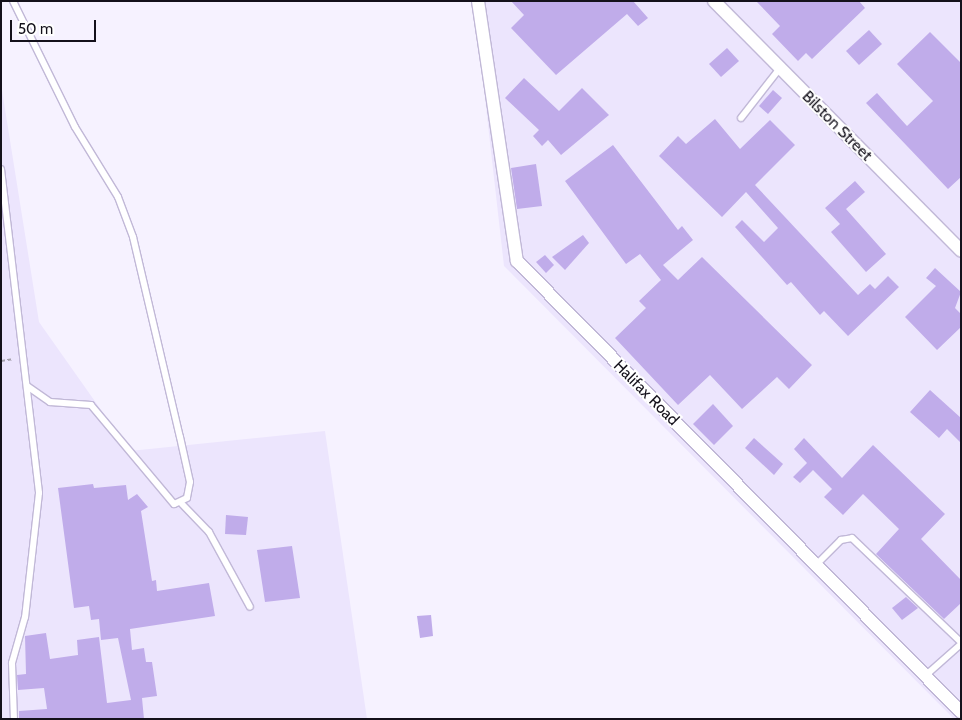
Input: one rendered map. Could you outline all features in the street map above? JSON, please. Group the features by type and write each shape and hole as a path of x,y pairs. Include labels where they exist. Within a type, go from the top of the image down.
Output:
{"street":[{"name":"Halifax Road","path":"478,1 517,261 961,712"},
{"name":"Bilston Street","path":"714,1 961,251"}],"lane":[{"path":"13,1 75,127 118,197 133,237 190,482 182,504"},
{"path":"741,118 780,68"},
{"path":"1,168 39,493 25,617 12,663 14,719"},
{"path":"27,386 50,402 91,405 164,494 174,504 182,504 209,532 250,607"},
{"path":"817,564 842,540 852,538 961,643 925,676"}],"path":[{"path":"1,361 24,358"}],"shaded area":[{"path":"474,1 961,1 961,719 954,719 504,266"},
{"path":"1,84 39,322 130,451 325,431 367,719 1,719"}],"building":[{"path":"511,1 633,1 648,18 638,26 627,14 556,75 511,28 524,15"},
{"path":"756,1 859,1 865,8 812,59 806,53 798,61 772,34 780,26"},
{"path":"869,30 882,44 859,65 846,51"},
{"path":"930,32 961,63 961,177 948,189 866,103 877,93 907,126 933,101 897,64"},
{"path":"727,48 739,61 721,77 709,64"},
{"path":"524,78 559,111 582,88 609,115 561,155 548,140 542,146 533,136 539,130 505,98"},
{"path":"773,90 782,98 768,114 759,106"},
{"path":"715,119 740,149 770,120 795,145 755,185 858,295 870,284 875,289 888,276 899,287 848,336 824,311 820,315 791,282 787,285 735,227 742,220 764,242 778,228 746,192 722,217 659,156 678,136 686,144"},
{"path":"613,145 678,230 682,226 693,240 663,265 678,280 702,257 812,365 789,389 777,377 742,409 710,375 678,405 615,338 646,308 639,301 661,280 640,254 626,264 565,181"},
{"path":"536,164 542,206 517,209 511,168"},
{"path":"855,181 865,192 846,209 886,254 866,272 831,232 840,224 825,208"},
{"path":"583,235 589,243 565,270 552,257"},
{"path":"545,255 554,265 546,273 536,262"},
{"path":"935,268 961,292 955,308 961,314 961,327 937,350 905,317 936,286 926,278"},
{"path":"930,390 961,418 961,443 947,429 939,438 910,412"},
{"path":"713,404 733,426 714,445 693,424"},
{"path":"754,438 783,464 774,475 745,448"},
{"path":"804,438 842,478 873,445 945,514 921,539 961,580 961,603 944,619 876,554 899,529 863,494 843,515 824,497 832,489 813,470 800,483 793,477 807,463 794,449"},
{"path":"93,484 94,488 126,485 128,500 137,494 148,507 141,511 152,581 156,580 157,591 209,583 215,616 130,629 132,650 144,648 146,662 152,662 157,696 142,698 144,719 19,719 19,711 47,709 44,688 18,690 17,675 26,674 25,636 46,633 50,659 78,655 77,640 99,637 107,703 131,700 118,638 101,640 99,619 91,620 89,606 74,608 58,488"},
{"path":"226,515 248,517 246,535 225,534"},
{"path":"292,546 300,598 265,602 257,550"},
{"path":"906,597 918,608 902,620 892,608"},
{"path":"431,615 433,636 420,638 417,616"}]}
